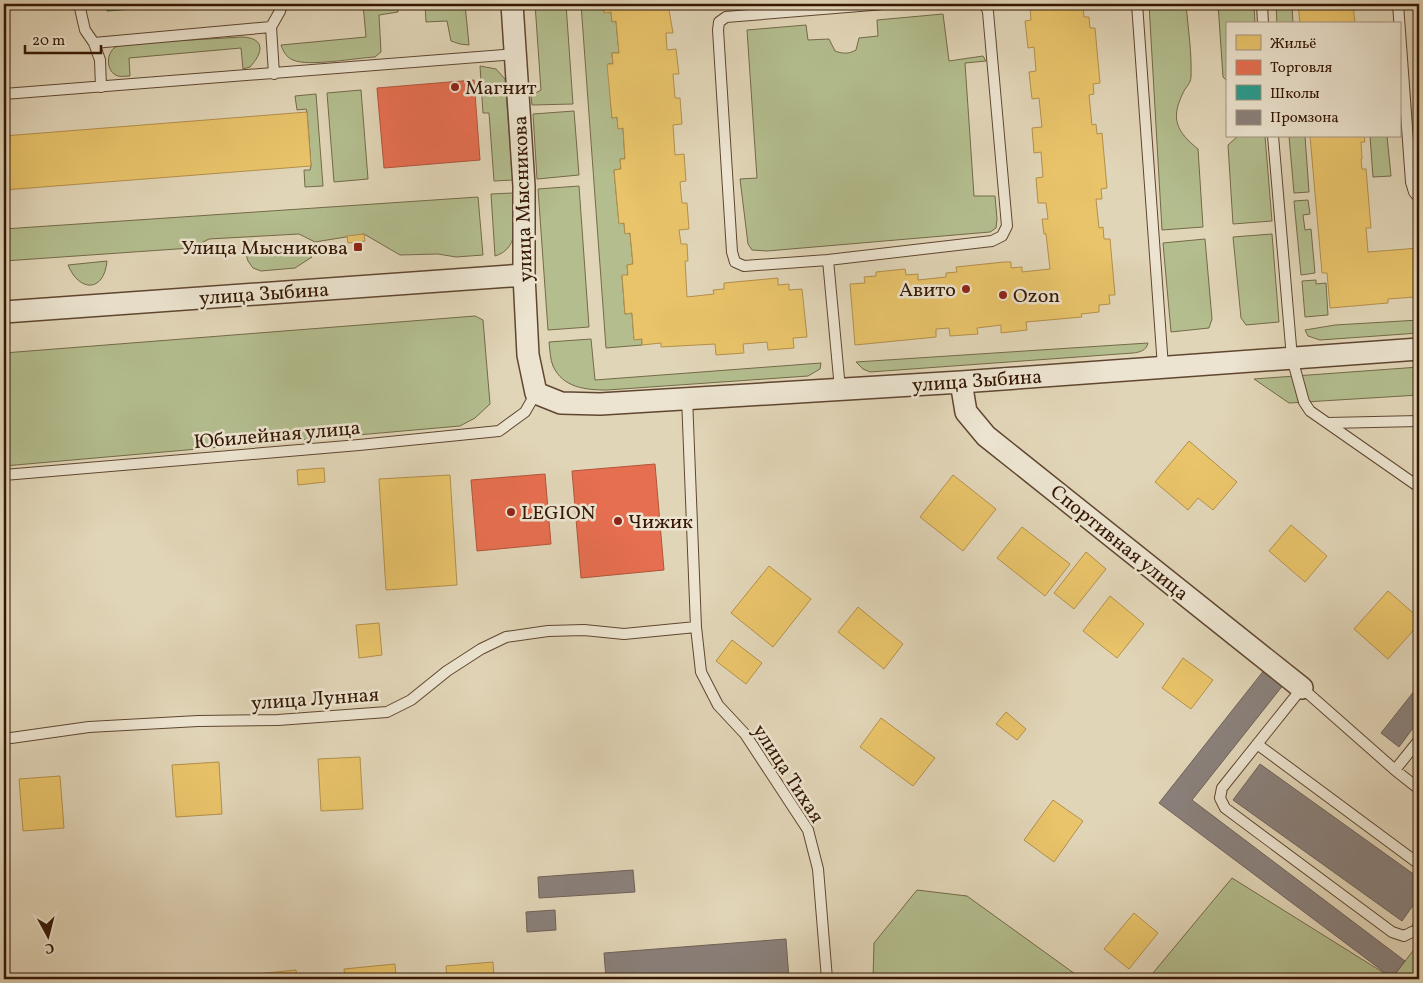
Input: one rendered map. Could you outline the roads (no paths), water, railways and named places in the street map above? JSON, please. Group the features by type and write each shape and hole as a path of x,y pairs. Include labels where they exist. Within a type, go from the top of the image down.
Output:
{"street":[{"name":"улица Мысникова","path":"512,4 524,186 524,275 528,355 536,393"},
{"name":"улица Зыбина","path":"4,312 524,275"},
{"name":"улица Зыбина","path":"536,393 561,403 600,404 961,382 1419,349"},
{"name":"Спортивная улица","path":"961,382 966,412 986,436 1302,688"}],"lane":[{"path":"79,4 85,30 94,43 100,60 101,87"},
{"path":"274,74 271,27 280,12 282,4"},
{"path":"884,4 726,17 719,22 732,252 735,262 744,266 828,260 992,241 1002,236 1007,226 988,12 985,4"},
{"path":"1137,4 1163,367"},
{"path":"1262,4 1263,22"},
{"path":"1398,4 1399,22"},
{"path":"94,43 271,27"},
{"path":"1400,31 1411,182 1414,192 1419,198"},
{"path":"4,94 516,54"},
{"path":"1273,138 1292,358 1304,402 1310,411 1419,486"},
{"path":"828,260 840,389"},
{"name":"Юбилейная улица","path":"4,475 359,445 499,431 525,412 536,393"},
{"name":"улица Тихая","path":"687,398 696,627 701,672 718,705 745,734 808,830 818,869 827,979"},
{"path":"1328,423 1419,421"},
{"name":"улица Лунная","path":"4,740 89,727 198,721 278,720 387,712 411,700 447,671 480,649 506,637 548,631 584,630 624,634 696,627"},
{"path":"1419,789 1302,688 1222,788 1220,798 1225,808 1392,932 1404,936 1416,930 1419,925"},
{"path":"1395,770 1419,740"},
{"path":"1257,744 1419,864"}],"place":[{"name":"Магнит","path":"455,87"},
{"name":"Улица Мысникова","path":"358,247"},
{"name":"Авито","path":"966,289"},
{"name":"Ozon","path":"1003,295"},
{"name":"LEGION","path":"511,512"},
{"name":"Чижик","path":"618,521"}]}
